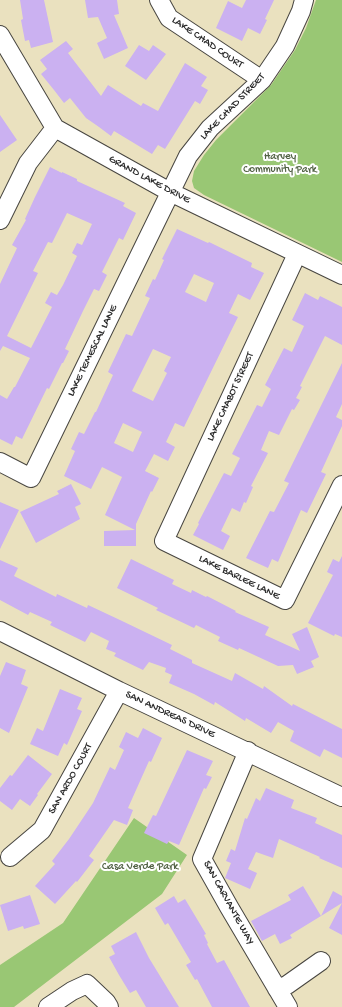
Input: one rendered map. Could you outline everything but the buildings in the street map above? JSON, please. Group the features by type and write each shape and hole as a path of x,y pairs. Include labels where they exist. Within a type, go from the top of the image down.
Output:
{"street":[{"name":"LAKE CHAD COURT","path":"159,0 168,18 262,80"},
{"name":"LAKE CHAD STREET","path":"170,192 188,156 210,128 262,80 285,46 301,11 304,0"},
{"path":"0,35 55,128 28,163 0,220"},
{"name":"GRAND LAKE DRIVE","path":"55,128 170,192 342,275"},
{"name":"LAKE TEMESCAL LANE","path":"0,462 31,478 170,192"},
{"name":"LAKE CHABOT STREET","path":"164,541 297,254"},
{"name":"LAKE BARLEE LANE","path":"164,541 285,600 342,485"},
{"name":"SAN ANDREAS DRIVE","path":"0,631 119,691 342,796"},
{"name":"SAN ARDO COURT","path":"10,857 42,830 119,691"},
{"name":"SAN CARVANTE WAY","path":"248,751 202,859 288,1007"},
{"path":"277,989 287,985 321,960"},
{"path":"48,1007 72,991 87,984 106,1002 109,1007"}],"green space":[{"name":"Harvey Community Park","path":"316,0 342,0 342,262 204,195 194,188 192,181 194,171 204,155 216,140 271,85 295,50 306,28"},
{"name":"Casa Verde Park","path":"134,818 187,855 162,894 14,1007 0,1007 0,965 63,923"}]}
